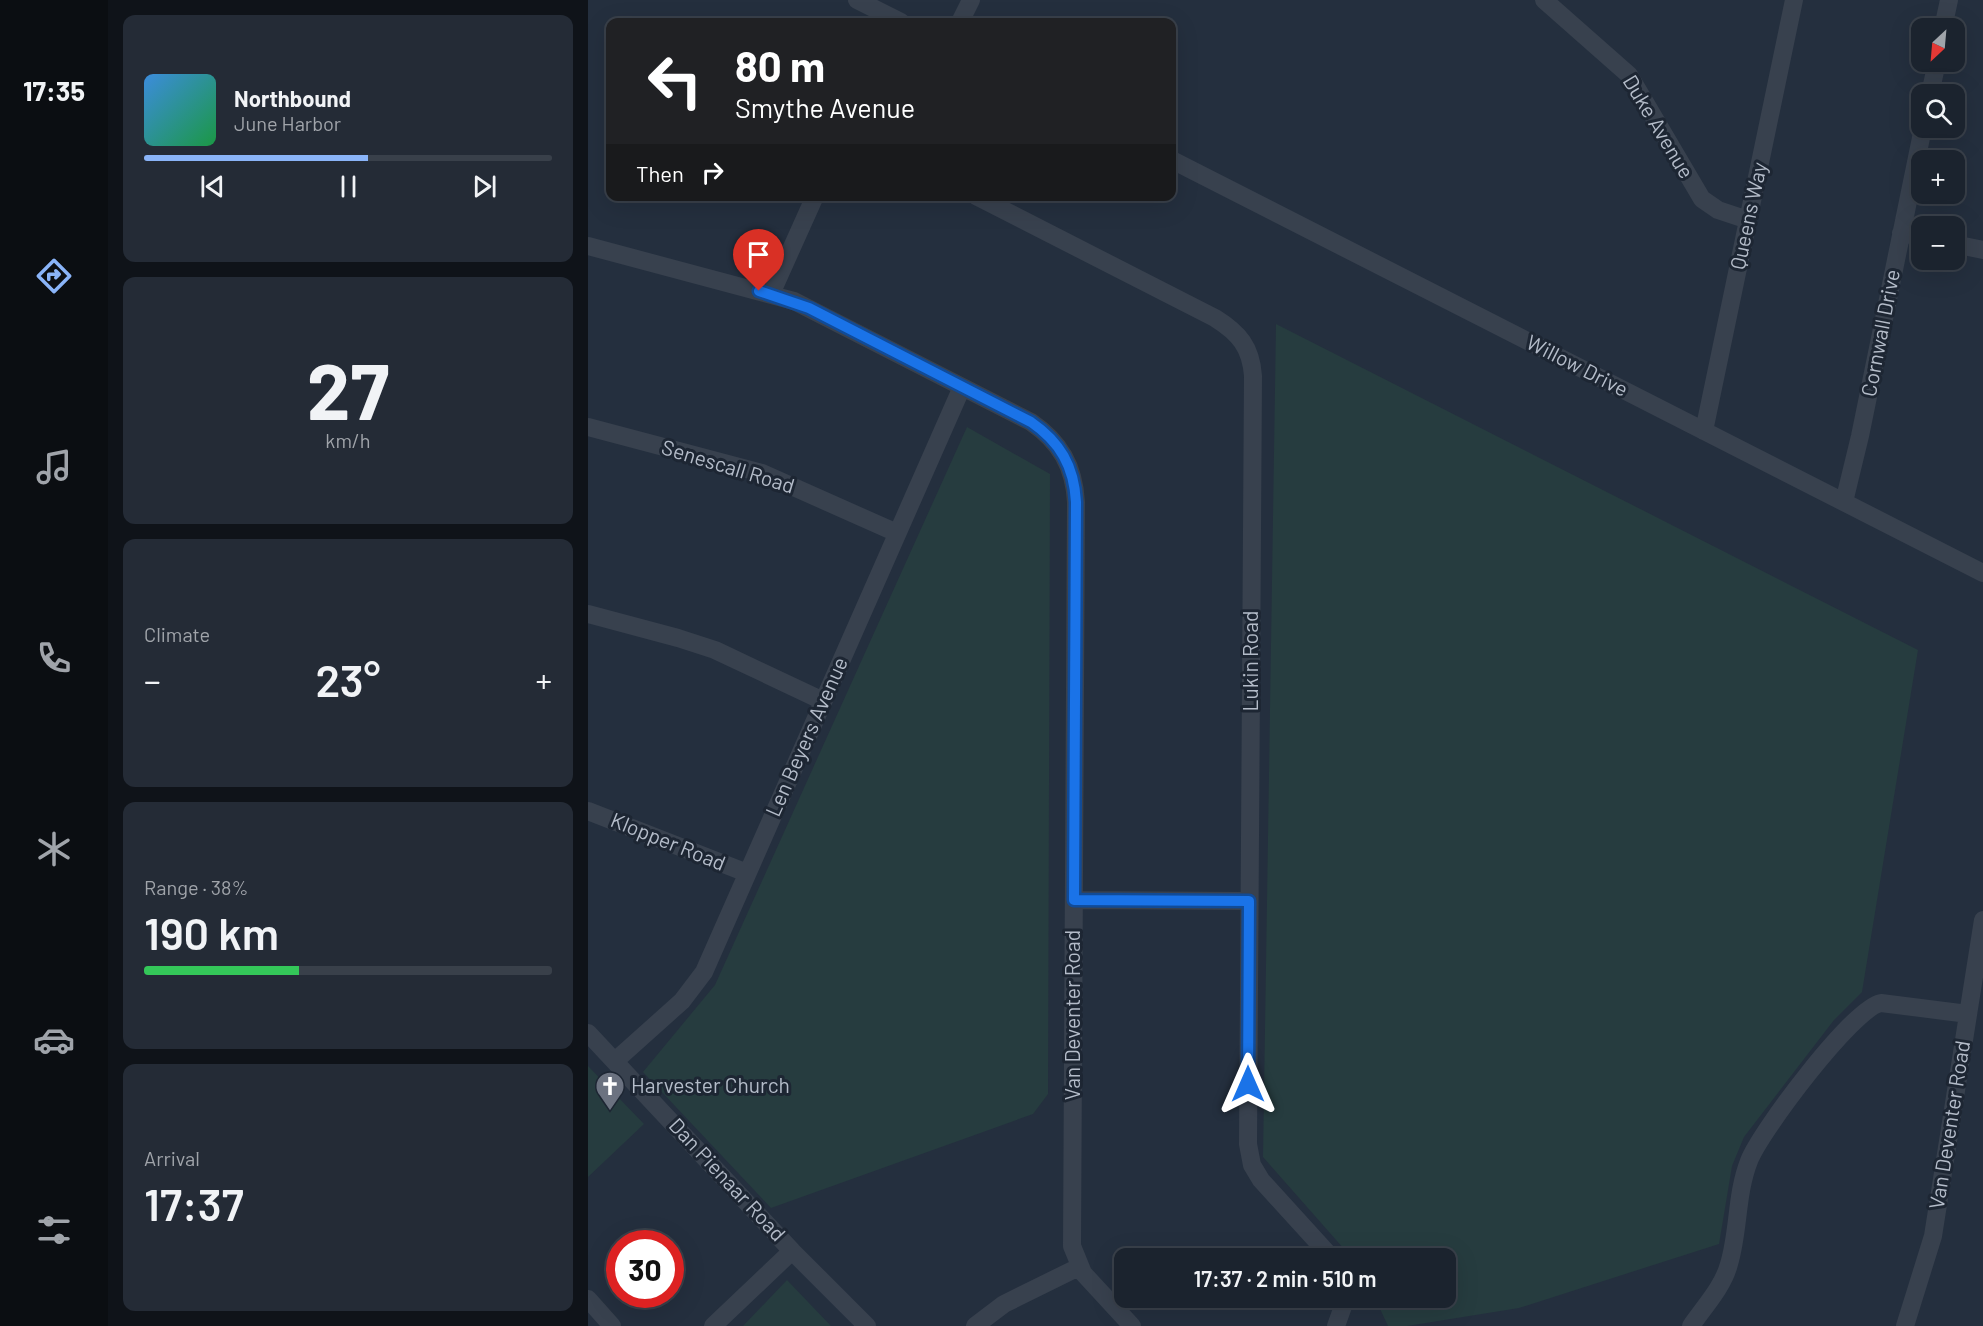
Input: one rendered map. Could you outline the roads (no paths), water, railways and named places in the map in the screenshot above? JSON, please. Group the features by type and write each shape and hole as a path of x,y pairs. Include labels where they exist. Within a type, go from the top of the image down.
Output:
{"street":[{"path":"857,0 894,18"},
{"path":"962,18 971,0"},
{"name":"Queens Way","path":"1704,431 1794,0"},
{"path":"1945,18 1949,0"},
{"name":"Duke Avenue","path":"1555,4 1629,75 1702,199 1718,210 1748,220"},
{"name":"Cornwall Drive","path":"1844,502 1854,468 1921,138"},
{"name":"Willow Drive","path":"1176,162 1983,573"},
{"path":"771,294 813,201"},
{"name":"Lukin Road","path":"986,201 1215,318 1238,333 1250,354 1253,376 1249,1150 1261,1180 1323,1248"},
{"path":"1901,233 1911,235"},
{"name":"Van Deventer Road","path":"588,246 771,294 809,308 1046,432 1066,458 1072,473 1076,502 1072,1237 1079,1268 1132,1326"},
{"path":"1965,246 1983,250"},
{"name":"Len Beyers Avenue","path":"615,1061 682,1001 699,980 962,387"},
{"name":"Senescall Road","path":"588,427 762,473 897,533"},
{"path":"588,615 715,650 823,700"},
{"name":"Klopper Road","path":"588,811 747,873"},
{"path":"1074,900 1249,901"},
{"name":"Van Deventer Road","path":"1905,1326 1933,1236 1983,921"},
{"path":"1691,1326 1728,1268 1744,1176 1753,1150 1766,1129 1850,1024 1870,1006 1881,1003 1968,1014"},
{"name":"Dan Pienaar Road","path":"588,1033 792,1251 867,1326"},
{"path":"713,1326 792,1251"},
{"path":"975,1326 1004,1304 1079,1268"},
{"path":"588,1299 612,1326"},
{"path":"1336,1326 1342,1308"}],"place":[{"name":"Harvester Church","path":"610,1112"}]}
